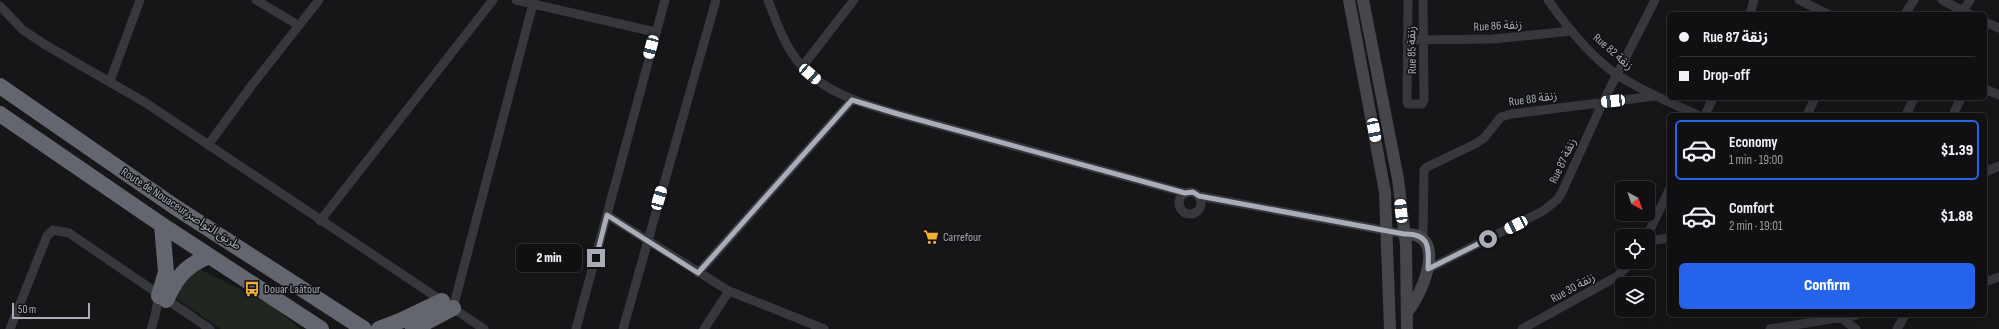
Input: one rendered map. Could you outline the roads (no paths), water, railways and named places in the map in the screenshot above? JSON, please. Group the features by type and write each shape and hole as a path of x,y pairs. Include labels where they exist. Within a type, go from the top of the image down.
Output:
{"highway":[{"name":"Route de Nouaceur طريق النواصر","path":"0,86 169,203 364,329"},
{"name":"Route de Nouaceur طريق النواصر","path":"0,114 162,226 321,329"},
{"path":"162,226 166,272 163,298"},
{"path":"163,298 187,267 193,262 209,256"},
{"path":"379,329 451,301"},
{"path":"413,329 451,301"}],"main road":[{"path":"1349,0 1385,192 1388,231 1390,329"},
{"path":"1363,0 1398,179 1406,245 1408,311 1407,329"},
{"path":"1404,234 1418,235 1423,238 1427,244 1428,269 1422,290 1408,311"}],"street":[{"path":"110,81 140,0"},
{"path":"256,0 298,25"},
{"path":"208,145 298,25 319,0"},
{"path":"320,221 492,0"},
{"path":"516,0 534,2 655,32"},
{"path":"576,329 655,32 665,0"},
{"path":"624,329 647,242 716,0"},
{"path":"768,0 792,54 802,67 823,84 852,100 1185,193 1193,192 1199,196 1404,234"},
{"path":"802,67 854,0"},
{"path":"1407,40 1408,0"},
{"name":"Rue 85 زنقة","path":"1407,40 1407,103 1421,105 1424,100 1424,0"},
{"name":"Rue 82 زنقة","path":"1548,0 1572,31 1596,57 1618,75 1655,96 1693,113"},
{"name":"Rue 87 زنقة","path":"1428,269 1551,206 1563,190 1603,102 1655,0"},
{"path":"1751,12 1754,0"},
{"path":"1799,0 1824,12"},
{"path":"1906,12 1914,0"},
{"path":"1942,0 1964,12"},
{"path":"1966,12 1970,0"},
{"path":"451,301 534,2"},
{"path":"0,6 23,30 44,44 110,81 320,221 451,301 484,329"},
{"path":"1987,23 1999,28"},
{"name":"Rue 86 زنقة","path":"1407,40 1493,39 1572,31"},
{"path":"1987,90 1999,95"},
{"name":"Rue 88 زنقة","path":"1423,238 1424,170 1484,138 1501,117 1511,114 1655,96"},
{"path":"698,273 852,100"},
{"path":"1706,113 1712,100"},
{"path":"1808,113 1814,100"},
{"path":"1907,113 1913,100"},
{"path":"1954,113 1960,100"},
{"path":"1987,171 1999,166"},
{"path":"1185,193 1180,198 1179,204 1181,209 1187,214 1194,214 1200,209 1202,202 1199,196"},
{"path":"1650,229 1667,194"},
{"path":"607,215 647,242 729,291 824,329"},
{"path":"10,329 47,236 53,230 69,233 210,329"},
{"path":"1655,240 1667,238"},
{"name":"Rue 30 زنقة","path":"1522,329 1535,326 1616,277 1625,269"},
{"path":"1987,281 1999,277"},
{"path":"704,329 729,291"},
{"path":"150,329 163,298"},
{"path":"1770,329 1840,317 1856,329"},
{"path":"1897,329 1905,317"}],"place":[{"name":"Carrefour","path":"931,237"},
{"name":"Douar Laâtour","path":"252,289"}]}
